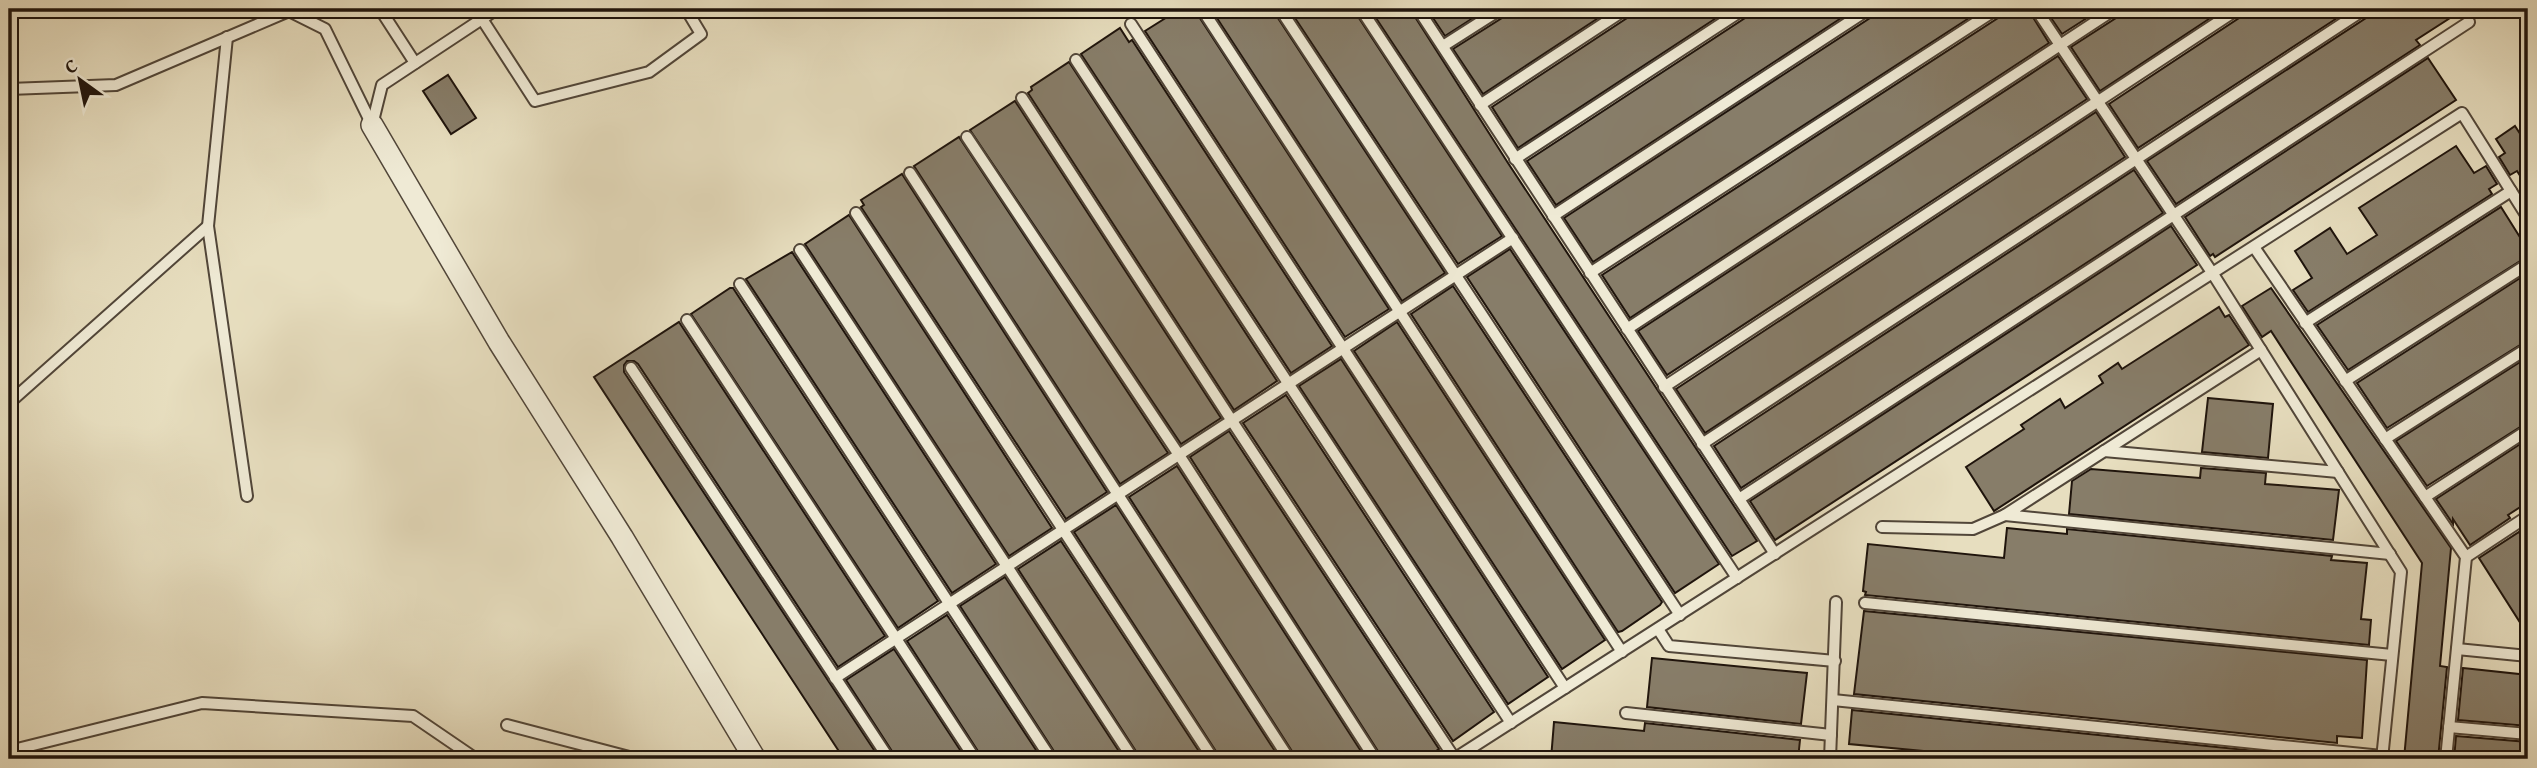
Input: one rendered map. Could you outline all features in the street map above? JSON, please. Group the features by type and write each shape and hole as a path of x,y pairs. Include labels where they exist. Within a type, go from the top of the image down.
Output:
{"street":[{"path":"372,125 499,342 622,537 755,759"}],"lane":[{"path":"380,9 415,63"},
{"path":"372,125 382,85 497,9"},
{"path":"482,19 535,101 649,72 701,34 685,9"},
{"path":"1202,9 1622,652"},
{"path":"1280,9 1680,615"},
{"path":"1362,9 1737,578"},
{"path":"1418,9 1775,554"},
{"path":"1443,47 1501,9"},
{"path":"1480,105 1626,9"},
{"path":"1516,159 1744,9"},
{"path":"1553,216 1869,9"},
{"path":"1590,274 1997,9"},
{"path":"1833,700 2382,758 2401,572 2213,274 2036,9"},
{"path":"1627,329 2115,9"},
{"path":"1664,387 2238,9"},
{"path":"1702,444 2365,9"},
{"path":"9,89 116,85 289,10 325,29 372,125"},
{"path":"1739,499 2469,22"},
{"path":"1131,24 1565,688"},
{"path":"227,37 208,226 247,496"},
{"path":"1076,60 1511,723"},
{"path":"1022,98 1455,759 2462,113 2528,218"},
{"path":"967,137 1179,455 1375,759"},
{"path":"910,173 1289,759"},
{"path":"2305,323 2511,191"},
{"path":"856,213 1213,759"},
{"path":"9,403 208,226"},
{"path":"835,678 1513,238"},
{"path":"2254,247 2466,557 2446,759"},
{"path":"800,250 1133,759"},
{"path":"2345,381 2528,264"},
{"path":"740,284 1051,759"},
{"path":"687,320 975,759"},
{"path":"2385,439 2528,348"},
{"path":"1882,527 1973,529 2004,515 2261,351"},
{"path":"631,368 888,759"},
{"path":"2425,497 2528,430"},
{"path":"2104,451 2339,472"},
{"path":"2004,515 2390,554"},
{"path":"2466,557 2527,520"},
{"path":"1830,759 1836,601"},
{"path":"1865,603 2392,655"},
{"path":"1658,629 1669,646 1835,661"},
{"path":"2457,649 2528,656"},
{"path":"9,751 202,703 412,716 476,759"},
{"path":"1626,713 1832,735"},
{"path":"507,725 637,759"},
{"path":"2449,727 2528,734"}],"building":[{"path":"1180,9 1194,9 1389,309 1345,337 1145,31"},
{"path":"1211,9 1272,9 1445,273 1402,301"},
{"path":"1289,9 1353,9 1502,236 1458,264"},
{"path":"1370,9 1410,9 1757,541 1732,556"},
{"path":"1427,9 1487,9 1445,36"},
{"path":"1509,9 1612,9 1483,94 1453,49 1505,16"},
{"path":"1634,9 1730,9 1518,148 1492,107 1630,16"},
{"path":"1752,9 1855,9 1556,205 1527,161 1748,16"},
{"path":"1877,9 1983,9 1593,262 1564,218 1873,16"},
{"path":"2005,9 2028,9 2049,43 1630,318 1602,275 2001,16"},
{"path":"2045,9 2101,9 2062,34"},
{"path":"2123,9 2224,9 2100,91 2071,47 2119,16"},
{"path":"2246,9 2351,9 2138,148 2109,104 2242,16"},
{"path":"2373,9 2464,9 2416,40 2420,45 2176,204 2147,161 2369,16"},
{"path":"1120,28 1129,42 1132,40 1332,346 1291,373 1081,54"},
{"path":"2058,56 2087,99 1667,375 1638,331"},
{"path":"2428,58 2456,100 2215,257 2213,254 2210,256 2185,217"},
{"path":"1069,62 1277,381 1234,410 1028,93 1032,90 1031,87"},
{"path":"448,75 476,118 451,134 423,91"},
{"path":"1015,101 1221,418 1181,444 970,130"},
{"path":"2096,112 2125,157 1705,433 1676,389"},
{"path":"2515,126 2528,146 2528,188 2517,171 2510,175 2499,157 2505,153 2496,139"},
{"path":"959,137 1168,453 1120,484 914,166"},
{"path":"2456,146 2474,173 2486,166 2497,184 2489,189 2492,194 2308,312 2293,290 2312,278 2295,251 2330,228 2347,254 2377,235 2359,208"},
{"path":"2134,170 2163,213 1741,488 1714,446"},
{"path":"902,174 1107,492 1066,519 861,207 864,205 861,200"},
{"path":"2501,207 2528,250 2528,256 2348,370 2317,325"},
{"path":"849,215 1052,528 1009,556 805,244"},
{"path":"2171,226 2197,265 1775,540 1750,501"},
{"path":"1510,249 1719,564 1675,593 1467,277"},
{"path":"792,252 996,564 952,593 746,279"},
{"path":"2528,273 2528,340 2387,428 2357,383"},
{"path":"1453,286 1662,602 1622,631 1618,632 1411,314"},
{"path":"733,288 938,601 898,628 691,314"},
{"path":"2271,288 2451,548 2440,666 2447,667 2438,759 2404,759 2422,563 2271,331 2262,337 2242,306"},
{"path":"2219,307 2225,317 2229,315 2249,345 1994,511 1966,467 2024,429 2021,425 2060,399 2065,408 2103,383 2099,376 2118,363 2122,369"},
{"path":"679,322 885,636 838,667 638,364 627,361 624,372 880,759 844,759 594,377"},
{"path":"1397,322 1605,640 1562,669 1354,351"},
{"path":"2528,357 2528,422 2427,486 2396,441"},
{"path":"1341,359 1548,677 1508,704 1299,386"},
{"path":"1286,395 1494,712 1453,741 1243,423"},
{"path":"2208,398 2273,404 2268,458 2202,452"},
{"path":"1229,431 1439,749 1424,759 1383,759 1190,457"},
{"path":"2528,439 2528,502 2508,515 2510,518 2470,545 2436,499"},
{"path":"1177,466 1366,759 1297,759 1129,497"},
{"path":"2201,468 2266,473 2265,484 2339,490 2333,540 2069,514 2072,481 2091,469 2200,478"},
{"path":"1116,505 1280,759 1221,759 1074,532"},
{"path":"2007,528 2067,534 2067,529 2332,556 2331,560 2367,563 2361,619 2371,620 2369,645 1865,595 1866,592 1863,591 1868,544 2004,558"},
{"path":"2519,532 2528,547 2528,635 2479,558"},
{"path":"1061,541 1204,759 1141,759 1018,569"},
{"path":"1005,577 1124,759 1059,759 960,606"},
{"path":"1864,611 2367,660 2362,738 2337,736 2337,743 1854,694"},
{"path":"947,615 1042,759 983,759 907,641"},
{"path":"894,649 966,759 897,759 846,680"},
{"path":"1652,658 1807,673 1801,724 1647,707"},
{"path":"2463,668 2528,675 2528,726 2458,720"},
{"path":"1852,710 2336,759 2009,759 1849,744"},
{"path":"1554,722 1644,731 1645,723 1800,740 1798,759 1551,759"},
{"path":"2456,736 2528,742 2528,759 2454,759"}]}
